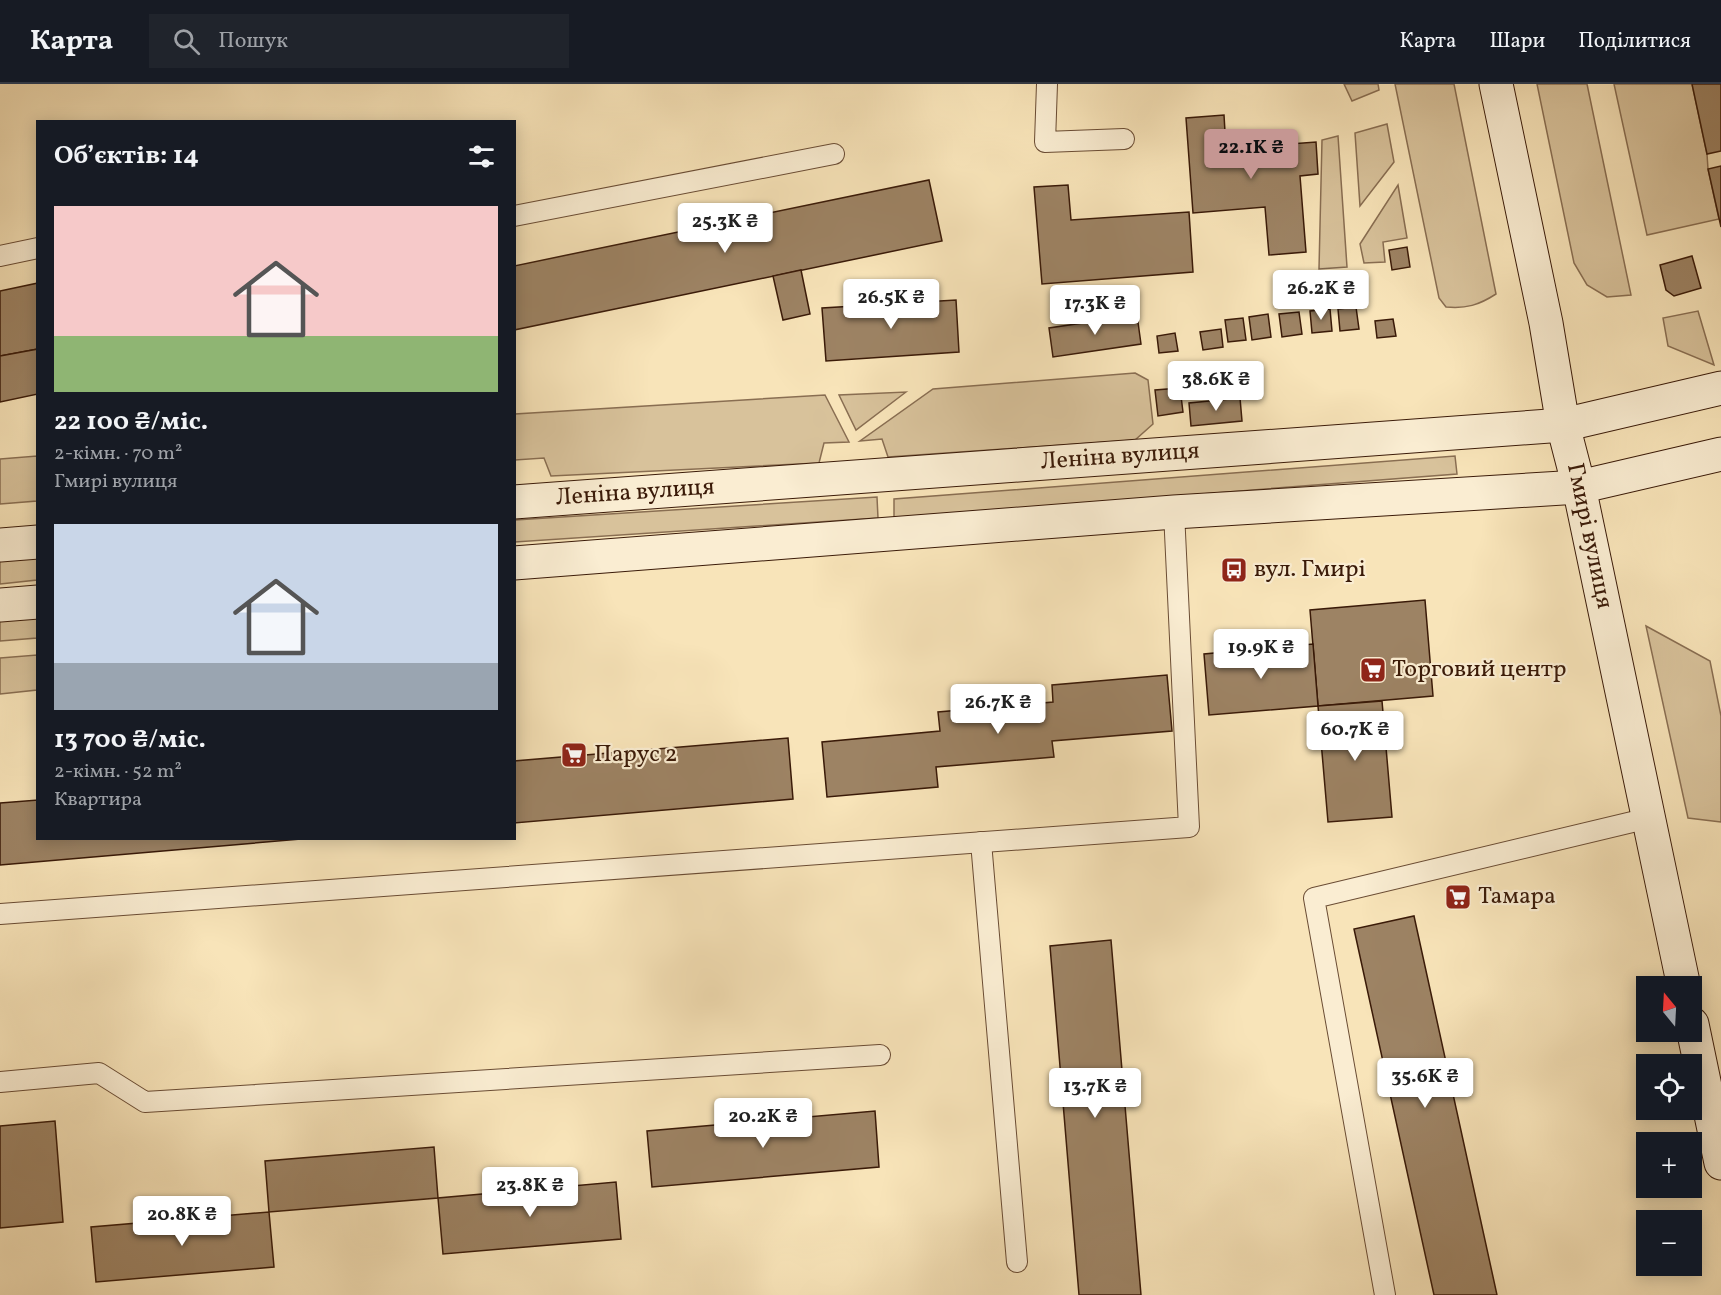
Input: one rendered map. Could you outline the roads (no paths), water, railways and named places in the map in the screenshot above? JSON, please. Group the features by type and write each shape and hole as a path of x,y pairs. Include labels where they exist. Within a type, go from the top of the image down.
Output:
{"street":[{"name":"Гмирі вулиця","path":"1496,84 1546,322 1563,425 1579,487 1682,976"},
{"name":"Леніна вулиця","path":"516,502 1563,425 1721,388"},
{"path":"516,563 1174,512 1579,487 1721,454"},
{"path":"0,545 36,542"},
{"path":"0,605 36,602"},
{"path":"1696,1042 1721,1163"}],"lane":[{"path":"1047,84 1046,142 1124,139"},
{"path":"516,216 834,154"},
{"path":"0,256 36,248"},
{"path":"0,914 1189,827 1174,512"},
{"path":"1385,1295 1314,898 1649,818"},
{"path":"981,842 1017,1262"},
{"path":"0,1083 99,1073 145,1102 880,1055"}],"place":[{"name":"вул. Гмирi","path":"1234,570"},
{"name":"Торговий центр","path":"1373,670"},
{"name":"Парус 2","path":"574,755"},
{"name":"Тамара","path":"1458,897"}]}
